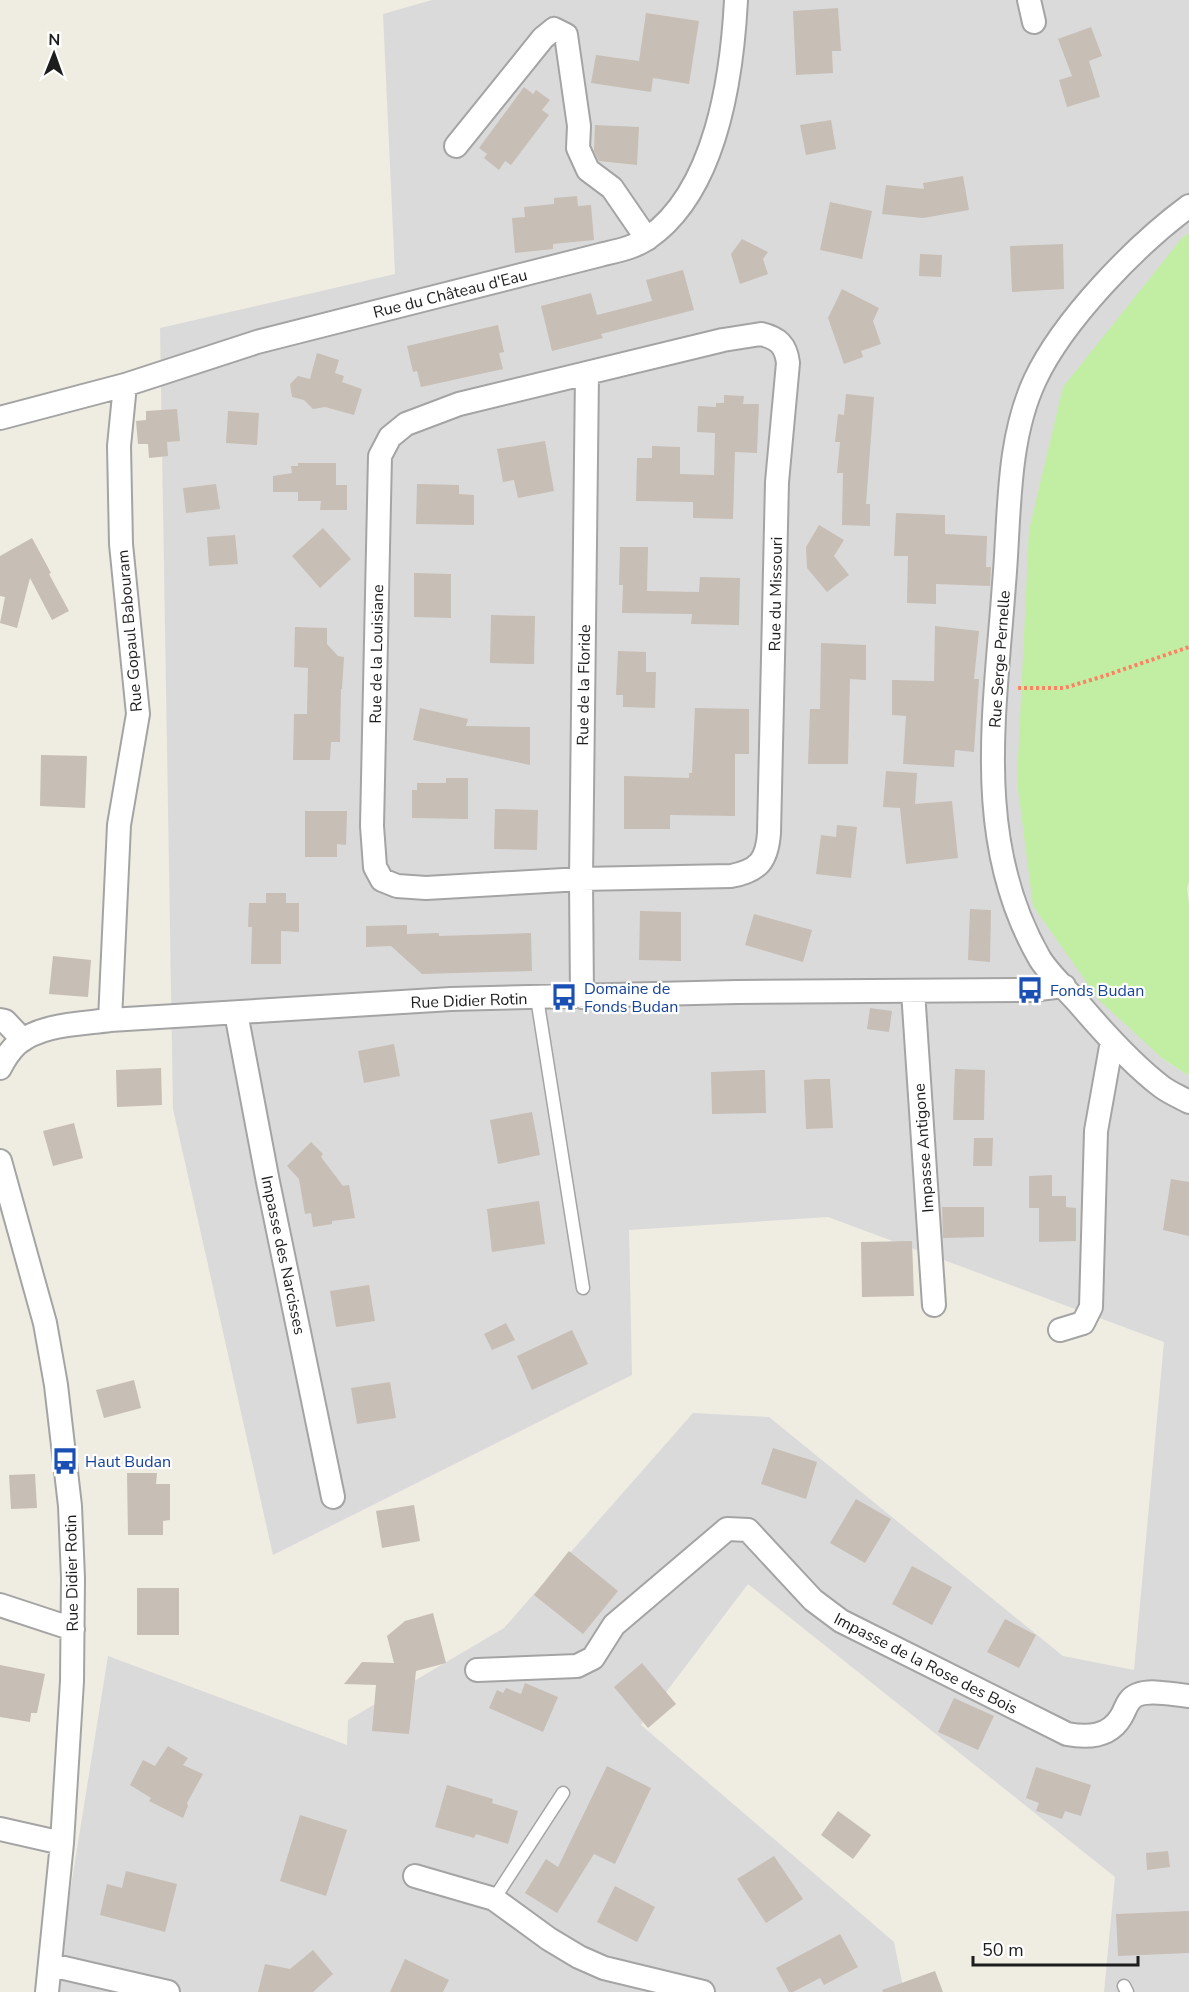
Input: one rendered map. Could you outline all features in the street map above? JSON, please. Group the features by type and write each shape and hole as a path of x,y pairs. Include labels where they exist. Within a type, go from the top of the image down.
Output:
{"street":[{"name":"Rue du Château d'Eau","path":"0,418 125,385 257,342 628,248 646,239 677,209 691,189 707,157 724,93 736,0"},
{"path":"456,146 543,38 554,29 566,35 579,126 578,148 588,170 612,188 646,239"},
{"name":"Rue Serge Pernelle","path":"1189,206 1167,222 1139,248 1066,329 1036,379 1025,405 1013,465 996,688 993,793 1002,864 1022,922 1041,962 1112,1041 1162,1087 1189,1102"},
{"name":"Rue du Missouri","path":"581,879 731,876 754,869 767,852 770,833 777,482 788,363 784,348 777,339 761,334 587,374"},
{"name":"Rue de la Louisiane","path":"581,879 426,888 397,886 382,880 375,867 372,826 380,456 390,437 406,424 459,404 587,374"},
{"name":"Rue de la Floride","path":"582,997 581,879 587,374"},
{"name":"Rue Gopaul Babouram","path":"110,1020 119,825 138,714 121,544 119,447 125,385"},
{"name":"Rue Didier Rotin","path":"0,1068 8,1054 23,1040 41,1032 59,1027 110,1020 451,999 737,992 1030,990 1064,986"},
{"name":"Impasse Antigone","path":"913,991 934,1305"},
{"name":"Impasse des Narcisses","path":"236,1013 268,1182 333,1497"},
{"path":"0,1020 5,1021 23,1040"},
{"path":"1060,1330 1083,1323 1091,1307 1096,1131 1112,1041"},
{"name":"Rue Didier Rotin","path":"0,1161 45,1323 56,1385 70,1506 73,1578 72,1681 62,1843 47,1992"},
{"name":"Impasse de la Rose des Bois","path":"477,1670 577,1666 592,1658 614,1625 727,1529 748,1530 813,1600 841,1621 1067,1734 1091,1737 1106,1732 1121,1718 1131,1699 1139,1694 1189,1696"},
{"path":"0,1605 73,1629"},
{"path":"0,1829 62,1843"},
{"path":"415,1876 494,1899 549,1939 579,1957 604,1968 704,1992"},
{"path":"51,1965 168,1992"}],"lane":[{"path":"537,998 583,1288"},
{"path":"494,1899 563,1793"}],"path":[{"path":"996,688 1064,688 1189,647"}],"shaded area":[{"path":"432,0 1189,0 1189,233 1182,238 1163,1059 1189,1076 1189,1992 1104,1992 1115,1877 748,1584 641,1725 894,1942 904,1992 54,1992 108,1656 347,1745 348,1720 504,1628 693,1413 769,1417 1063,1656 1134,1670 1164,1342 828,1217 629,1230 632,1375 273,1555 173,1109 160,328 395,274 383,14"}],"green space":[{"path":"1189,233 1189,881 1187,889 1189,903 1189,1076 1163,1059 1099,1000 1033,906 1017,781 1029,530 1063,387 1182,238"}],"building":[{"path":"838,8 841,51 832,51 833,73 796,75 793,11"},
{"path":"646,13 699,21 689,84 653,78 651,92 591,83 596,55 639,61"},
{"path":"1091,27 1102,56 1089,61 1100,97 1067,107 1059,80 1072,76 1058,39"},
{"path":"524,87 533,94 536,90 550,100 542,110 549,115 511,165 505,161 499,170 484,158 487,154 479,148"},
{"path":"831,120 836,149 806,155 800,125"},
{"path":"595,125 639,127 637,165 599,161 594,151"},
{"path":"963,176 969,210 923,218 882,214 886,185 924,189 923,183"},
{"path":"577,196 578,206 591,205 594,240 553,244 553,249 515,253 512,218 525,217 524,207 554,204 554,198"},
{"path":"830,202 872,211 862,259 820,250"},
{"path":"742,239 768,252 763,259 768,274 740,284 731,254"},
{"path":"1063,244 1064,289 1012,292 1010,246"},
{"path":"920,254 942,255 941,277 919,276"},
{"path":"683,270 694,310 601,334 603,338 552,351 541,306 591,293 597,315 652,301 646,280"},
{"path":"842,289 879,308 873,321 881,344 861,351 863,357 844,364 828,318"},
{"path":"498,325 504,352 499,353 503,369 421,387 417,371 413,372 407,346"},
{"path":"317,353 339,360 335,373 344,376 342,382 362,389 354,415 325,407 313,409 304,400 292,397 290,384 298,376 310,379"},
{"path":"846,394 874,397 866,504 870,504 870,526 842,525 843,473 837,473 840,442 835,442 838,414 844,415"},
{"path":"724,395 744,396 743,404 759,404 757,453 735,452 733,519 693,518 693,502 636,501 637,458 652,458 652,446 680,447 680,474 714,475 715,433 697,432 698,406 716,407 716,403 724,403"},
{"path":"177,409 180,441 167,442 168,456 149,458 148,444 138,444 136,421 146,420 146,411"},
{"path":"228,411 259,413 257,445 226,443"},
{"path":"545,441 554,491 518,498 514,480 503,482 497,449"},
{"path":"298,463 336,463 336,485 347,485 347,510 320,510 321,501 298,501 298,492 273,492 273,476 292,473 291,466 298,466"},
{"path":"216,484 220,509 186,513 183,488"},
{"path":"417,484 459,485 459,494 474,495 474,525 416,524"},
{"path":"896,513 945,515 945,534 987,536 986,567 991,567 990,586 936,584 936,604 907,603 908,556 894,556"},
{"path":"819,525 844,540 834,556 849,575 827,592 807,568 806,547"},
{"path":"323,528 351,559 320,588 292,556"},
{"path":"235,535 238,564 209,566 207,537"},
{"path":"32,538 69,611 52,620 30,578 17,628 0,623 5,597 0,596 0,556"},
{"path":"620,547 648,547 647,591 699,592 700,577 740,578 739,625 691,624 692,614 622,613 623,585 619,585"},
{"path":"414,573 451,574 451,618 414,617"},
{"path":"491,615 535,616 534,664 490,663"},
{"path":"935,626 979,631 974,679 979,679 974,752 955,750 954,767 903,764 906,716 892,715 892,680 934,681"},
{"path":"295,627 327,628 327,644 338,656 344,657 340,742 331,742 330,760 293,760 294,714 307,714 308,668 294,667"},
{"path":"821,643 866,645 866,680 850,679 848,764 808,764 810,709 820,709"},
{"path":"618,651 646,652 646,672 656,672 655,708 623,707 623,695 616,695"},
{"path":"420,708 468,719 466,726 530,727 530,765 413,740"},
{"path":"695,708 749,709 749,754 735,754 735,816 670,815 670,829 624,829 624,776 689,778 689,773 692,773"},
{"path":"41,755 87,756 85,808 40,806"},
{"path":"886,771 917,773 915,804 952,801 958,858 906,864 900,808 883,807"},
{"path":"446,778 468,778 468,819 412,818 412,790 417,790 417,783 446,783"},
{"path":"495,809 538,810 537,850 494,849"},
{"path":"305,811 347,811 346,845 337,844 337,857 305,857"},
{"path":"837,825 857,827 851,878 816,874 821,835 836,837"},
{"path":"266,893 286,893 286,903 299,903 299,932 281,931 281,964 251,964 252,927 248,927 249,903 266,903"},
{"path":"970,909 991,910 990,962 968,960"},
{"path":"640,911 681,912 681,961 639,960"},
{"path":"754,914 812,930 803,962 745,945"},
{"path":"407,925 407,934 439,933 439,936 531,933 532,971 422,974 391,946 366,947 366,926"},
{"path":"53,956 91,960 88,997 49,994"},
{"path":"870,1008 892,1011 889,1032 867,1029"},
{"path":"394,1044 400,1076 364,1083 358,1051"},
{"path":"161,1068 162,1105 117,1107 116,1070"},
{"path":"955,1069 985,1070 984,1120 953,1120"},
{"path":"765,1070 766,1113 712,1114 711,1072"},
{"path":"830,1079 833,1128 806,1129 804,1080"},
{"path":"532,1112 540,1155 498,1164 490,1120"},
{"path":"74,1123 83,1158 53,1166 43,1131"},
{"path":"974,1138 993,1138 992,1166 973,1166"},
{"path":"311,1142 323,1154 321,1157 343,1186 349,1185 355,1218 332,1221 332,1224 313,1227 311,1213 305,1214 299,1179 287,1166"},
{"path":"1052,1175 1052,1196 1066,1196 1066,1207 1076,1208 1076,1241 1039,1242 1039,1208 1029,1208 1029,1176"},
{"path":"1171,1179 1189,1182 1189,1236 1163,1230"},
{"path":"539,1201 545,1244 492,1252 487,1209"},
{"path":"942,1207 984,1207 984,1237 943,1238"},
{"path":"912,1241 914,1296 862,1297 861,1242"},
{"path":"369,1285 375,1321 336,1327 330,1291"},
{"path":"506,1323 515,1340 492,1350 484,1334"},
{"path":"572,1330 588,1364 532,1390 517,1356"},
{"path":"134,1380 141,1408 104,1418 96,1390"},
{"path":"390,1382 396,1418 357,1424 351,1388"},
{"path":"773,1448 817,1462 806,1499 761,1484"},
{"path":"127,1473 157,1473 156,1484 170,1484 170,1520 163,1521 163,1535 128,1535"},
{"path":"35,1474 37,1508 11,1509 9,1475"},
{"path":"856,1499 891,1519 865,1563 830,1543"},
{"path":"414,1505 420,1541 382,1548 376,1511"},
{"path":"569,1551 618,1591 583,1634 534,1595"},
{"path":"912,1566 952,1587 932,1625 892,1604"},
{"path":"137,1588 179,1588 179,1635 137,1635"},
{"path":"433,1613 446,1663 416,1671 409,1734 372,1731 376,1685 344,1684 362,1662 394,1663 387,1636 405,1621"},
{"path":"1005,1619 1036,1635 1019,1668 987,1652"},
{"path":"642,1663 676,1704 648,1728 614,1687"},
{"path":"0,1665 45,1674 37,1713 31,1713 30,1722 0,1717"},
{"path":"525,1683 558,1697 543,1732 489,1708 497,1690 503,1693 506,1688 521,1694"},
{"path":"954,1698 994,1716 978,1750 938,1732"},
{"path":"168,1746 188,1758 183,1765 203,1774 187,1803 183,1818 149,1801 151,1798 130,1785 143,1760 155,1766"},
{"path":"607,1766 651,1788 615,1864 594,1854 557,1913 525,1893 546,1859 558,1867"},
{"path":"1036,1767 1091,1785 1081,1816 1065,1811 1062,1819 1036,1811 1039,1803 1026,1798"},
{"path":"447,1785 493,1799 492,1803 518,1811 508,1844 476,1834 474,1838 435,1827"},
{"path":"838,1811 871,1835 853,1859 821,1835"},
{"path":"300,1815 347,1830 326,1896 280,1881"},
{"path":"1168,1851 1170,1867 1147,1870 1146,1853"},
{"path":"774,1856 803,1899 766,1923 737,1879"},
{"path":"126,1871 177,1884 165,1932 100,1915 107,1884 122,1888"},
{"path":"615,1886 655,1907 637,1942 597,1922"},
{"path":"1189,1911 1189,1953 1118,1956 1116,1914"},
{"path":"840,1934 858,1967 824,1985 820,1978 789,1992 776,1968"},
{"path":"313,1950 333,1974 313,1992 258,1992 265,1964 290,1969"},
{"path":"405,1959 449,1980 443,1992 390,1992"},
{"path":"935,1971 943,1992 883,1992 882,1990"}],"place":[{"name":"Fonds Budan","path":"1030,990"},
{"name":"Domaine de Fonds Budan","path":"564,997"},
{"name":"Haut Budan","path":"65,1461"}]}
